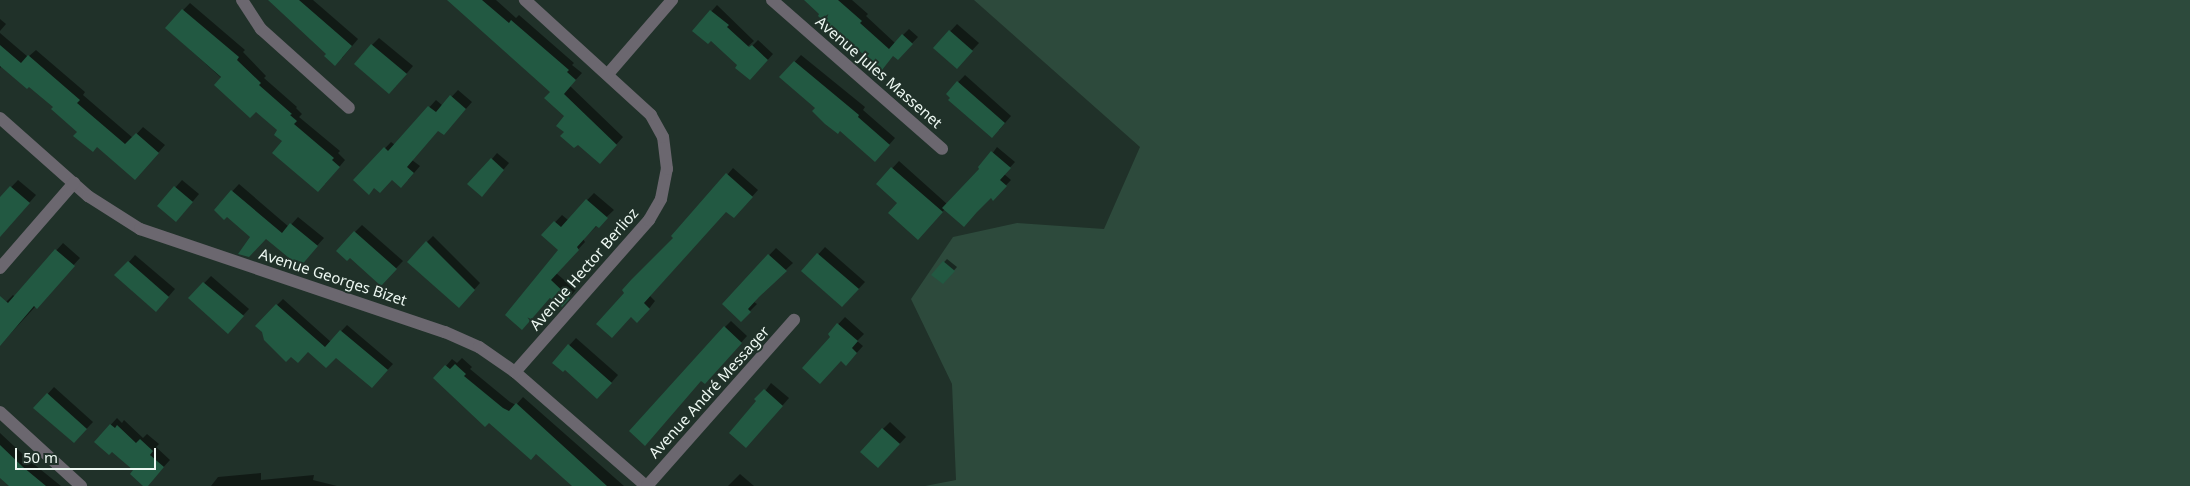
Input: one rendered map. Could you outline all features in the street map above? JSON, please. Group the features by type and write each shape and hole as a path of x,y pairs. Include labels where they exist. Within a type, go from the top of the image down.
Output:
{"street":[{"path":"242,0 261,29 349,108"},
{"name":"Avenue Hector Berlioz","path":"515,372 644,227 658,207 664,191 667,156 658,126 647,110 525,0"},
{"path":"608,74 672,0"},
{"name":"Avenue Jules Massenet","path":"772,0 942,149"},
{"name":"Avenue Georges Bizet","path":"0,118 74,183 111,212 140,229 446,332 478,347 515,372 647,486"},
{"path":"0,268 74,183"},
{"name":"Avenue André Messager","path":"647,486 794,320"},
{"path":"0,412 82,486"}],"green space":[{"path":"974,0 2190,0 2190,486 925,486 956,480 952,384 911,299 953,237 1017,223 1104,229 1140,147"}],"building":[{"path":"268,0 299,0 352,46 335,66 324,56 326,54"},
{"path":"447,0 482,0 509,23 511,20 569,70 567,72 576,80 564,94 617,145 600,164 578,145 574,148 560,136 564,132 556,126 564,116 544,98 550,92"},
{"path":"804,0 838,0 889,49 902,34 913,44 898,60 893,56 882,70 818,16 819,14"},
{"path":"182,9 239,57 237,60 261,83 259,85 292,114 290,115 297,121 294,124 334,158 332,160 340,167 318,192 272,153 282,141 274,135 277,130 256,112 250,118 214,85 221,77 165,28"},
{"path":"710,10 729,25 727,27 749,47 752,45 768,60 750,80 735,68 737,65 711,41 708,44 692,31"},
{"path":"949,30 973,51 957,69 933,48"},
{"path":"371,44 407,74 389,94 354,64"},
{"path":"0,45 21,63 28,55 80,100 77,103 125,144 136,133 159,153 135,180 97,147 93,152 73,136 77,132 51,109 53,107 29,87 27,89 0,66"},
{"path":"794,61 859,115 858,117 890,145 875,162 840,131 838,134 825,124 812,111 815,108 779,77"},
{"path":"957,81 1005,123 992,138 948,100 950,98 946,94"},
{"path":"450,95 466,109 444,135 438,131 407,167 414,173 401,188 392,180 380,193 374,188 369,195 353,180 384,147 388,151 428,106 436,112"},
{"path":"991,151 1011,168 1000,180 1007,186 993,201 991,198 964,227 942,208 979,169 978,167"},
{"path":"491,158 504,170 482,197 467,184"},
{"path":"891,167 943,212 918,240 888,213 897,203 876,184"},
{"path":"726,173 753,197 734,218 726,212 644,303 650,309 637,323 631,317 612,338 596,324 624,293 622,290 673,238 671,236"},
{"path":"10,186 30,203 0,237 0,197"},
{"path":"174,186 193,202 176,222 157,206"},
{"path":"231,190 282,233 290,223 318,246 300,267 266,239 249,257 238,254 250,237 227,217 224,220 214,210"},
{"path":"586,199 608,218 599,228 596,226 577,247 579,250 551,280 570,298 562,307 550,298 522,330 505,315 558,250 541,235 554,221 561,227"},
{"path":"354,231 397,269 381,286 350,258 347,261 336,251"},
{"path":"426,241 475,290 459,308 407,262"},
{"path":"55,249 75,266 37,309 34,306 0,346 0,296 8,303"},
{"path":"817,253 859,289 842,307 801,271"},
{"path":"768,254 787,271 748,309 751,312 741,322 722,304"},
{"path":"128,261 169,297 156,312 114,275"},
{"path":"943,261 955,271 943,284 931,275"},
{"path":"203,282 244,316 228,334 188,298"},
{"path":"276,304 325,347 340,330 388,370 372,388 336,358 326,368 308,352 298,363 291,357 286,362 264,340 262,332 255,326"},
{"path":"837,323 858,341 852,348 857,353 846,366 841,361 820,384 802,368 830,337 828,334"},
{"path":"724,326 742,343 705,384 701,381 645,446 629,431"},
{"path":"568,344 612,383 597,399 565,370 563,372 552,363"},
{"path":"455,364 466,374 464,376 503,408 509,411 516,403 607,486 572,486 536,454 531,460 489,423 485,427 433,378 445,365 450,369"},
{"path":"764,389 783,406 746,448 729,433 756,401 754,399"},
{"path":"47,393 87,429 74,443 33,408"},
{"path":"110,424 115,428 117,425 136,443 140,439 153,451 150,455 164,467 148,486 143,486 130,474 133,470 112,452 109,455 94,442"},
{"path":"882,428 900,444 878,468 860,452"},
{"path":"0,445 46,486 9,486 0,478"}]}
